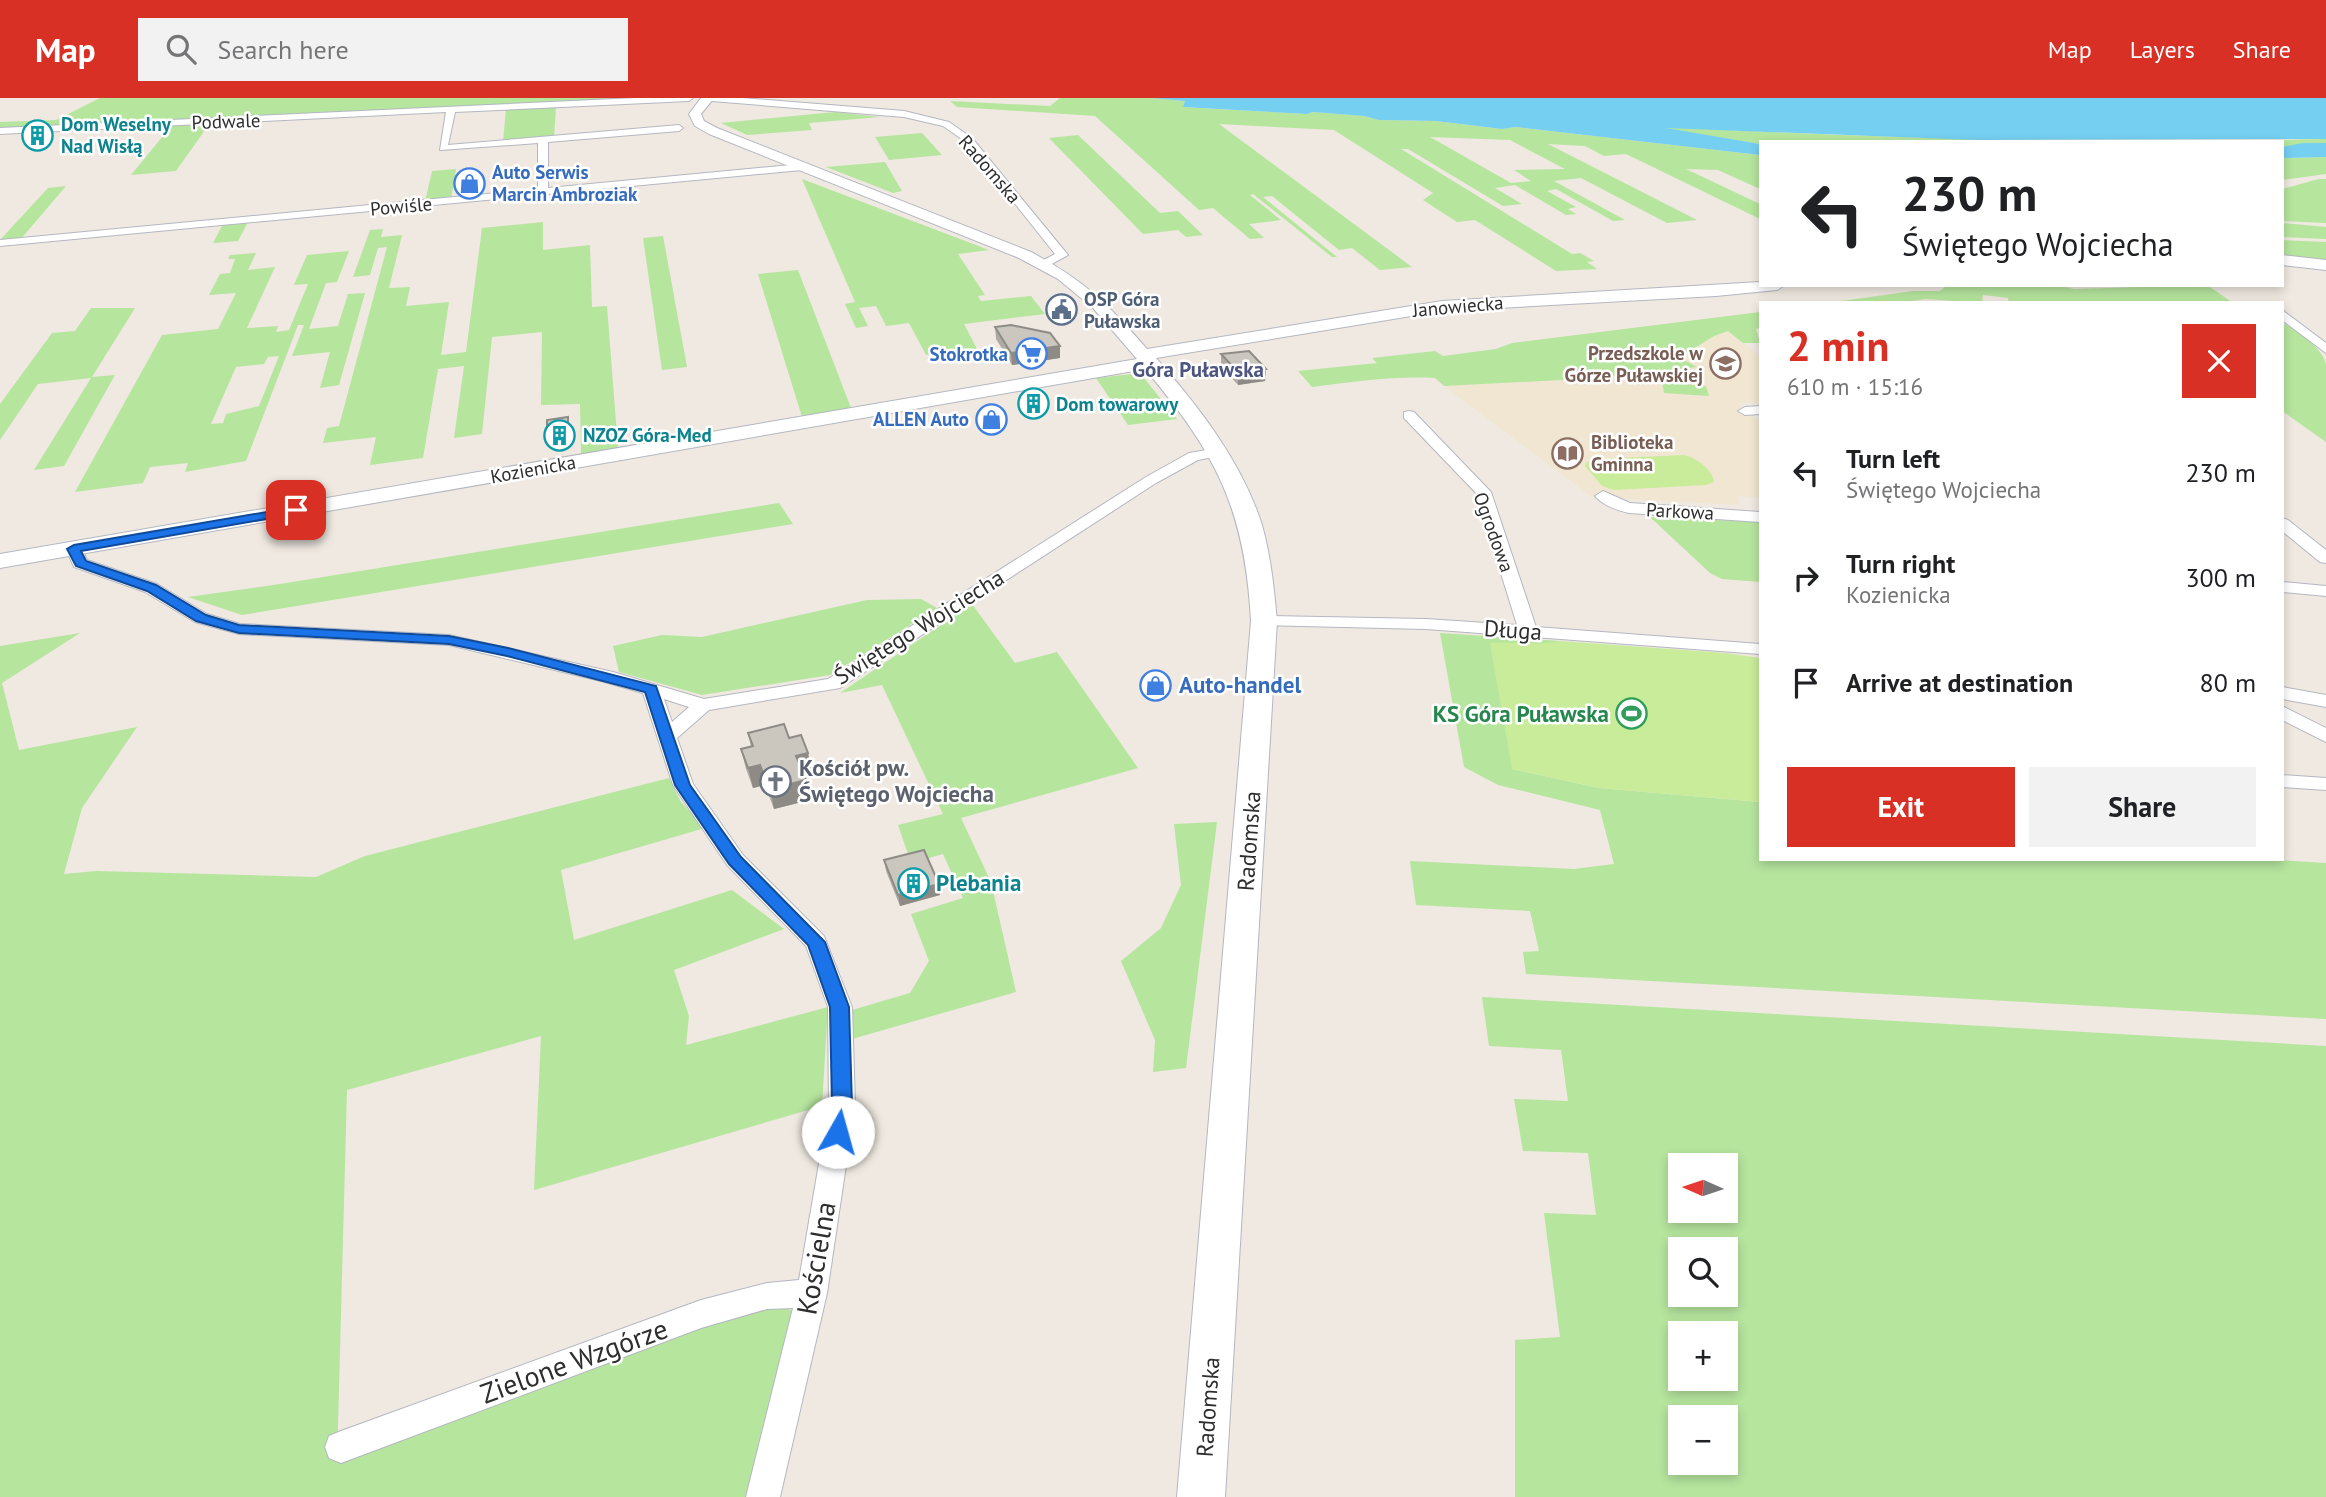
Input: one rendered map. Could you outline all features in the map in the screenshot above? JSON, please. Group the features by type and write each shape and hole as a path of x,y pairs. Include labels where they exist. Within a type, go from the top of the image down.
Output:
{"main road":[{"name":"Radomska","path":"710,98 696,110 695,118 713,131 1044,264 1082,288 1145,359 1219,452 1239,490 1255,537 1262,577 1264,621 1201,1497"},
{"path":"2284,260 2326,265"},
{"name":"Janowiecka","path":"1145,359 1432,307 1716,292 1760,287"},
{"name":"Kozienicka","path":"0,561 1145,359"}],"street":[{"name":"Podwale","path":"0,131 688,98"},
{"name":"Radomska","path":"710,98 904,114 946,124 969,139 1062,255 1044,264"},
{"path":"451,111 443,148 679,128"},
{"path":"543,139 543,192"},
{"name":"Powiśle","path":"0,243 802,167"},
{"path":"2284,316 2325,347"},
{"path":"1745,411 1759,410"},
{"name":"Ogrodowa","path":"1409,415 1483,492 1528,631"},
{"name":"Świętego Wojciecha","path":"74,549 80,563 151,588 201,618 239,629 449,640 508,652 703,705 833,684 1151,480 1195,456 1219,452"},
{"name":"Parkowa","path":"1603,496 1629,508 1759,517"},
{"path":"2284,525 2326,558"},
{"path":"2284,587 2326,592"},
{"name":"Długa","path":"1264,621 1426,624 1759,649"},
{"name":"Kościelna","path":"651,689 683,785 735,860 816,942 840,1007 842,1105 812,1293 763,1497"},
{"path":"2284,693 2326,701"},
{"path":"667,736 703,705"},
{"path":"2284,713 2326,736"},
{"path":"2284,781 2326,784"},
{"name":"Zielone Wzgórze","path":"341,1447 701,1314 767,1296 812,1293"}],"shaded area":[{"path":"1728,331 1759,355 1759,403 1739,403 1747,414 1759,420 1759,497 1737,496 1740,505 1592,497 1444,386 1581,379 1695,366 1685,361 1685,354 1714,336"}],"green space":[{"path":"100,98 654,98 0,130 0,122 56,120"},
{"path":"1060,98 1151,98 1185,101 1183,107 1307,114 1313,112 1502,129 1516,127 1759,155 1759,189 1718,170 1686,169 1759,204 1759,219 1626,154 1604,156 1585,146 1548,144 1697,220 1667,223 1581,178 1554,181 1625,220 1613,221 1556,189 1547,191 1576,207 1568,209 1576,214 1566,215 1515,185 1495,188 1522,204 1503,206 1408,149 1401,149 1572,254 1580,253 1594,261 1587,262 1597,269 1556,271 1475,220 1457,222 1423,200 1433,193 1334,130 1219,124 1412,267 1380,270 1352,248 1339,250 1272,196 1263,197 1337,257 1332,257 1253,194 1250,195 1281,220 1249,224 1264,238 1250,239 1213,208 1199,210 1095,116 957,107 950,101 1050,106","holes":["1430,137 1510,140 1565,169 1514,170 1531,181 1511,183"]},
{"path":"556,107 554,138 503,142 506,109"},
{"path":"835,112 880,117 809,123 812,130 747,135 721,123"},
{"path":"210,123 176,171 131,175 172,125"},
{"path":"1678,127 1921,138 2083,140 1759,140 1759,144 1666,129"},
{"path":"922,133 942,155 889,160 875,137"},
{"path":"1078,135 1160,213 1178,211 1203,235 1186,237 1178,230 1143,234 1049,138"},
{"path":"2326,139 2326,143 2284,147 2284,140 2245,140"},
{"path":"2326,157 2326,174 2284,180 2284,158"},
{"path":"885,162 902,191 893,193 826,167"},
{"path":"456,169 451,200 425,202 432,171"},
{"path":"802,179 989,250 958,254 985,295 978,296 981,301 1031,296 1045,314 964,324 977,349 926,355 909,323 886,326 876,306 859,308 868,326 856,328 845,304 855,302"},
{"path":"2326,179 2326,223 2284,221 2284,188"},
{"path":"66,186 20,240 0,240 48,188"},
{"path":"248,222 238,241 213,243 223,224"},
{"path":"543,222 543,250 590,245 592,307 607,306 618,448 581,454 580,404 541,405 542,332 492,337 482,434 454,438 464,366 438,369 423,458 370,465 376,437 323,443 327,428 339,426 387,247 378,248 370,275 353,277 370,230 383,229 381,237 402,235 389,288 410,287 406,306 449,302 441,355 466,352 482,228"},
{"path":"2284,223 2326,227 2326,239 2284,237"},
{"path":"663,236 687,367 662,370 643,238"},
{"path":"2284,240 2326,242 2326,262 2284,257"},
{"path":"349,251 337,282 326,283 309,329 338,326 348,294 365,293 339,385 320,388 330,352 292,356 304,325 298,325 246,461 185,472 188,463 150,467 143,483 75,492 162,335 218,329 236,293 209,295 220,274 230,273 235,259 228,259 230,255 256,253 248,270 275,267 247,328 278,326 276,332 289,330 308,284 294,285 307,255","holes":["279,356 259,406 226,414 223,423 211,424 236,367 264,364 268,357"]},
{"path":"798,270 851,408 802,417 758,274"},
{"path":"1945,287 2210,287 2230,301 2009,301 2008,298 1983,295 1982,301 1841,301 1913,291 1940,291"},
{"path":"91,308 135,308 92,377 115,375 64,466 34,470 91,378 38,384 0,440 0,404 52,333 75,331"},
{"path":"1759,312 1759,328 1756,329 1759,343 1743,343 1728,331 1714,336 1685,354 1686,361 1697,367 1581,379 1444,386 1435,378 1419,378 1312,387 1298,371 1377,363 1372,358 1435,351 1443,356 1496,349 1512,343"},
{"path":"2284,324 2308,340 2324,358 2326,442 2284,412"},
{"path":"1132,374 1144,378 1177,419 1128,425 1096,378"},
{"path":"1662,382 1706,386 1709,396 1664,393"},
{"path":"1684,455 1704,465 1714,482 1706,485 1614,490 1602,486 1585,466 1587,462 1596,459"},
{"path":"779,503 793,524 242,615 188,597 280,584"},
{"path":"1650,517 1759,522 1759,582 1722,579 1710,573"},
{"path":"921,599 937,608 830,675 702,695 619,672 613,646 662,635 702,637 867,600"},
{"path":"972,604 1015,663 1057,652 1138,768 961,818 991,882 1016,992 852,1039 852,1010 910,993 929,961 911,914 963,898 943,854 911,863 898,825 943,814 882,685 840,693"},
{"path":"80,633 2,683 19,750 137,727 82,808 64,874 96,871 316,877 365,856 669,778 681,802 705,828 561,870 574,940 732,890 784,929 674,970 689,1016 686,1045 828,1007 822,1106 534,1190 541,1036 347,1090 337,1463 644,1347 773,1304 793,1311 752,1497 0,1497 0,646"},
{"path":"1440,633 1560,641 1548,646 1520,642 1512,769 1599,788 1759,802 1759,861 2284,860 2326,863 2326,1019 1526,974 1523,952 1539,951 1530,911 1416,905 1410,861 1574,869 1614,864 1600,810 1498,785 1464,767"},
{"name":"KS Góra Puławska","path":"1552,642 1725,653 1759,658 1759,802 1599,788 1512,769 1490,643"},
{"path":"1217,822 1186,1068 1153,1072 1155,1040 1121,961 1161,928 1181,885 1174,824"},
{"path":"1482,997 2326,1046 2326,1497 1515,1497 1515,1340 1560,1337 1544,1213 1596,1215 1588,1153 1523,1151 1514,1099 1568,1101 1561,1050 1489,1046"}],"water":[{"path":"1151,98 2326,98 2326,139 1976,140 1666,128 1759,144 1759,155 1516,127 1502,129 1313,112 1307,114 1183,107 1185,101"},
{"path":"2326,143 2326,157 2284,158 2284,147"}],"building":[{"path":"1011,325 1050,333 1060,346 1011,353 995,327"},
{"path":"1249,351 1266,369 1238,372 1221,354"},
{"path":"568,417 568,433 547,436 547,420"},
{"path":"784,724 789,738 801,735 808,753 796,756 806,780 770,789 760,765 748,768 741,749 753,746 748,733"},
{"name":"Plebania","path":"924,850 939,884 898,895 884,860"}],"place":[{"name":"Dom Weselny Nad Wisłą","path":"38,135"},
{"name":"Auto Serwis Marcin Ambroziak","path":"469,183"},
{"name":"OSP Góra Puławska","path":"1061,310"},
{"name":"Stokrotka","path":"1031,354"},
{"name":"Przedszkole w Górze Puławskiej","path":"1726,364"},
{"name":"Dom towarowy","path":"1033,404"},
{"name":"ALLEN Auto","path":"992,419"},
{"name":"NZOZ Góra-Med","path":"560,435"},
{"name":"Biblioteka Gminna","path":"1568,453"},
{"name":"Auto-handel","path":"1156,685"},
{"name":"KS Góra Puławska","path":"1632,714"},
{"name":"Kościół pw. Świętego Wojciecha","path":"776,781"},
{"name":"Plebania","path":"913,883"}],"district":[{"name":"Góra Puławska","path":"1198,370"}],"route":[{"path":"296,510 74,549 80,563 151,588 201,618 239,629 449,640 508,652 651,689 683,785 735,860 816,942 840,1007 842,1105 838,1132"}]}
